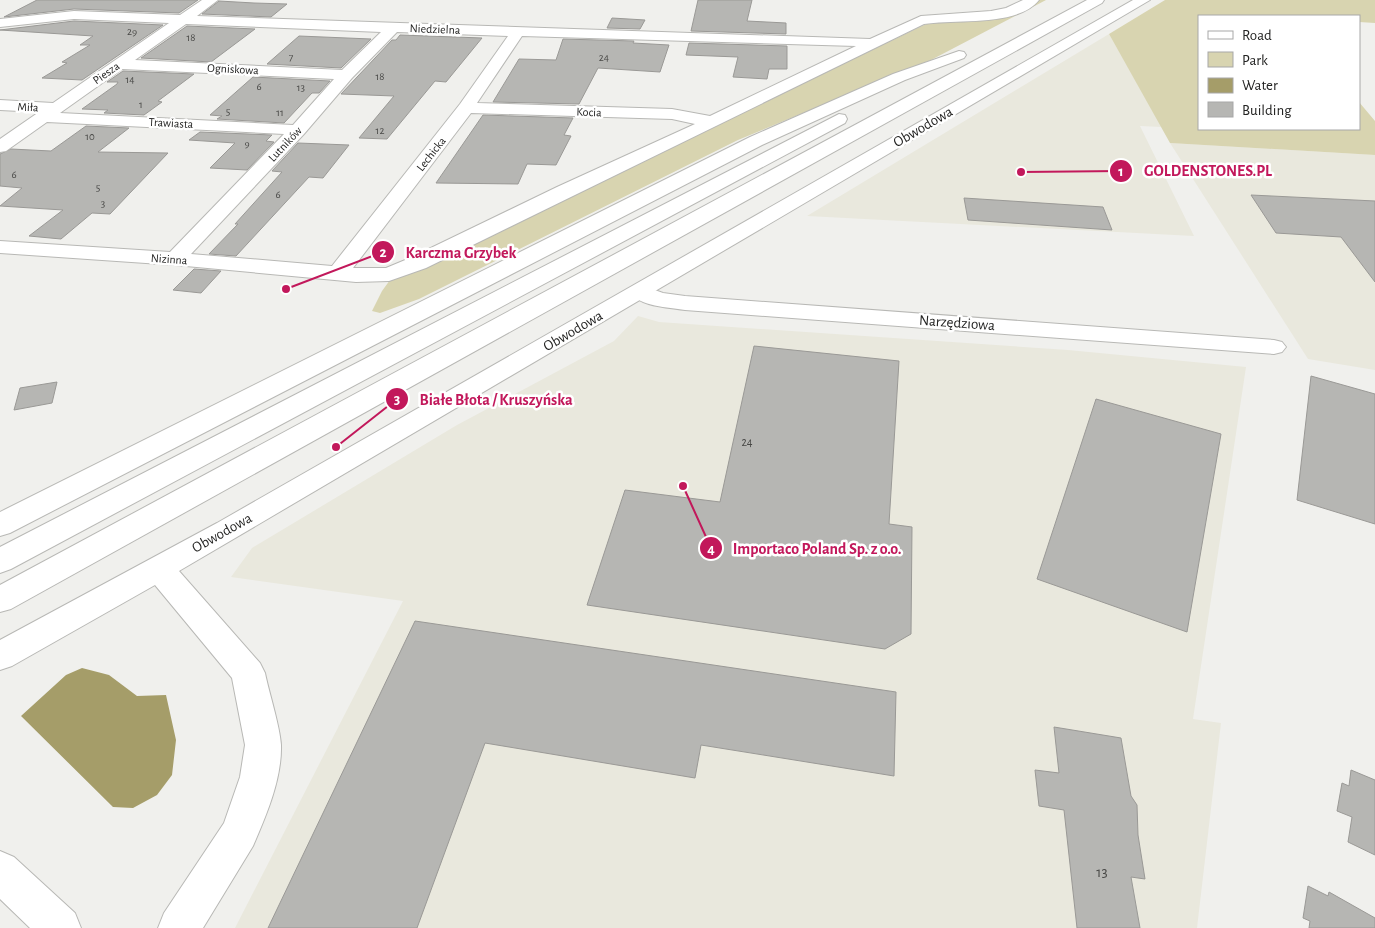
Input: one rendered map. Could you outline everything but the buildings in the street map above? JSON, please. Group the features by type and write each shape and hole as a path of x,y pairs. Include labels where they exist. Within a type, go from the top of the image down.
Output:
{"main road":[{"name":"Piesza","path":"0,147 211,0"},
{"name":"Nizinna","path":"0,247 176,259 356,276 389,274 418,263 921,20 998,14 1011,11 1032,0"},
{"path":"0,600 1097,0"},
{"name":"Obwodowa","path":"0,656 159,569 1143,0"},
{"path":"0,16 15,8"},
{"name":"Niedzielna","path":"0,23 74,15 393,28 724,37 860,42 870,44"},
{"name":"Lutników","path":"176,259 298,130 346,75 393,28"},
{"name":"Lechicka","path":"338,273 466,108 518,32"},
{"path":"0,525 770,134 899,77 967,51 0,561"},
{"name":"Ogniskowa","path":"119,64 346,75"},
{"name":"Miła","path":"0,105 50,112"},
{"name":"Kocia","path":"466,108 672,114 712,122"},
{"name":"Trawiasta","path":"50,112 298,130"},
{"name":"Narzędziowa","path":"641,292 658,299 685,303 1274,347"},
{"path":"159,569 248,673 263,744 259,777 239,832 179,928"},
{"path":"0,871 60,928"}],"shaded area":[{"path":"1109,34 1162,127 1140,126 1194,236 807,216"},
{"path":"1170,143 1375,155 1375,370 1308,359"},
{"path":"638,316 659,322 1068,350 1246,367 1193,719 1221,723 1197,928 235,928 403,601 231,577 252,548 457,425 614,341"}],"green space":[{"path":"1039,0 1046,0 931,60 738,140 419,299 380,313 372,311 390,280 922,26 934,21 991,18"},
{"path":"1165,0 1375,0 1375,23 1360,22 1360,15 1198,15 1198,130 1360,130 1360,103 1375,121 1375,155 1170,143 1109,34"}],"water":[{"path":"82,668 109,675 137,696 166,695 176,740 172,775 157,795 133,808 113,807 21,716 66,675"}],"place":[{"name":"GOLDENSTONES.PL","path":"1021,172"},
{"name":"Karczma Grzybek","path":"286,289"},
{"name":"Białe Błota / Kruszyńska","path":"336,447"},
{"name":"Importaco Poland Sp. z o.o.","path":"683,486"}]}
